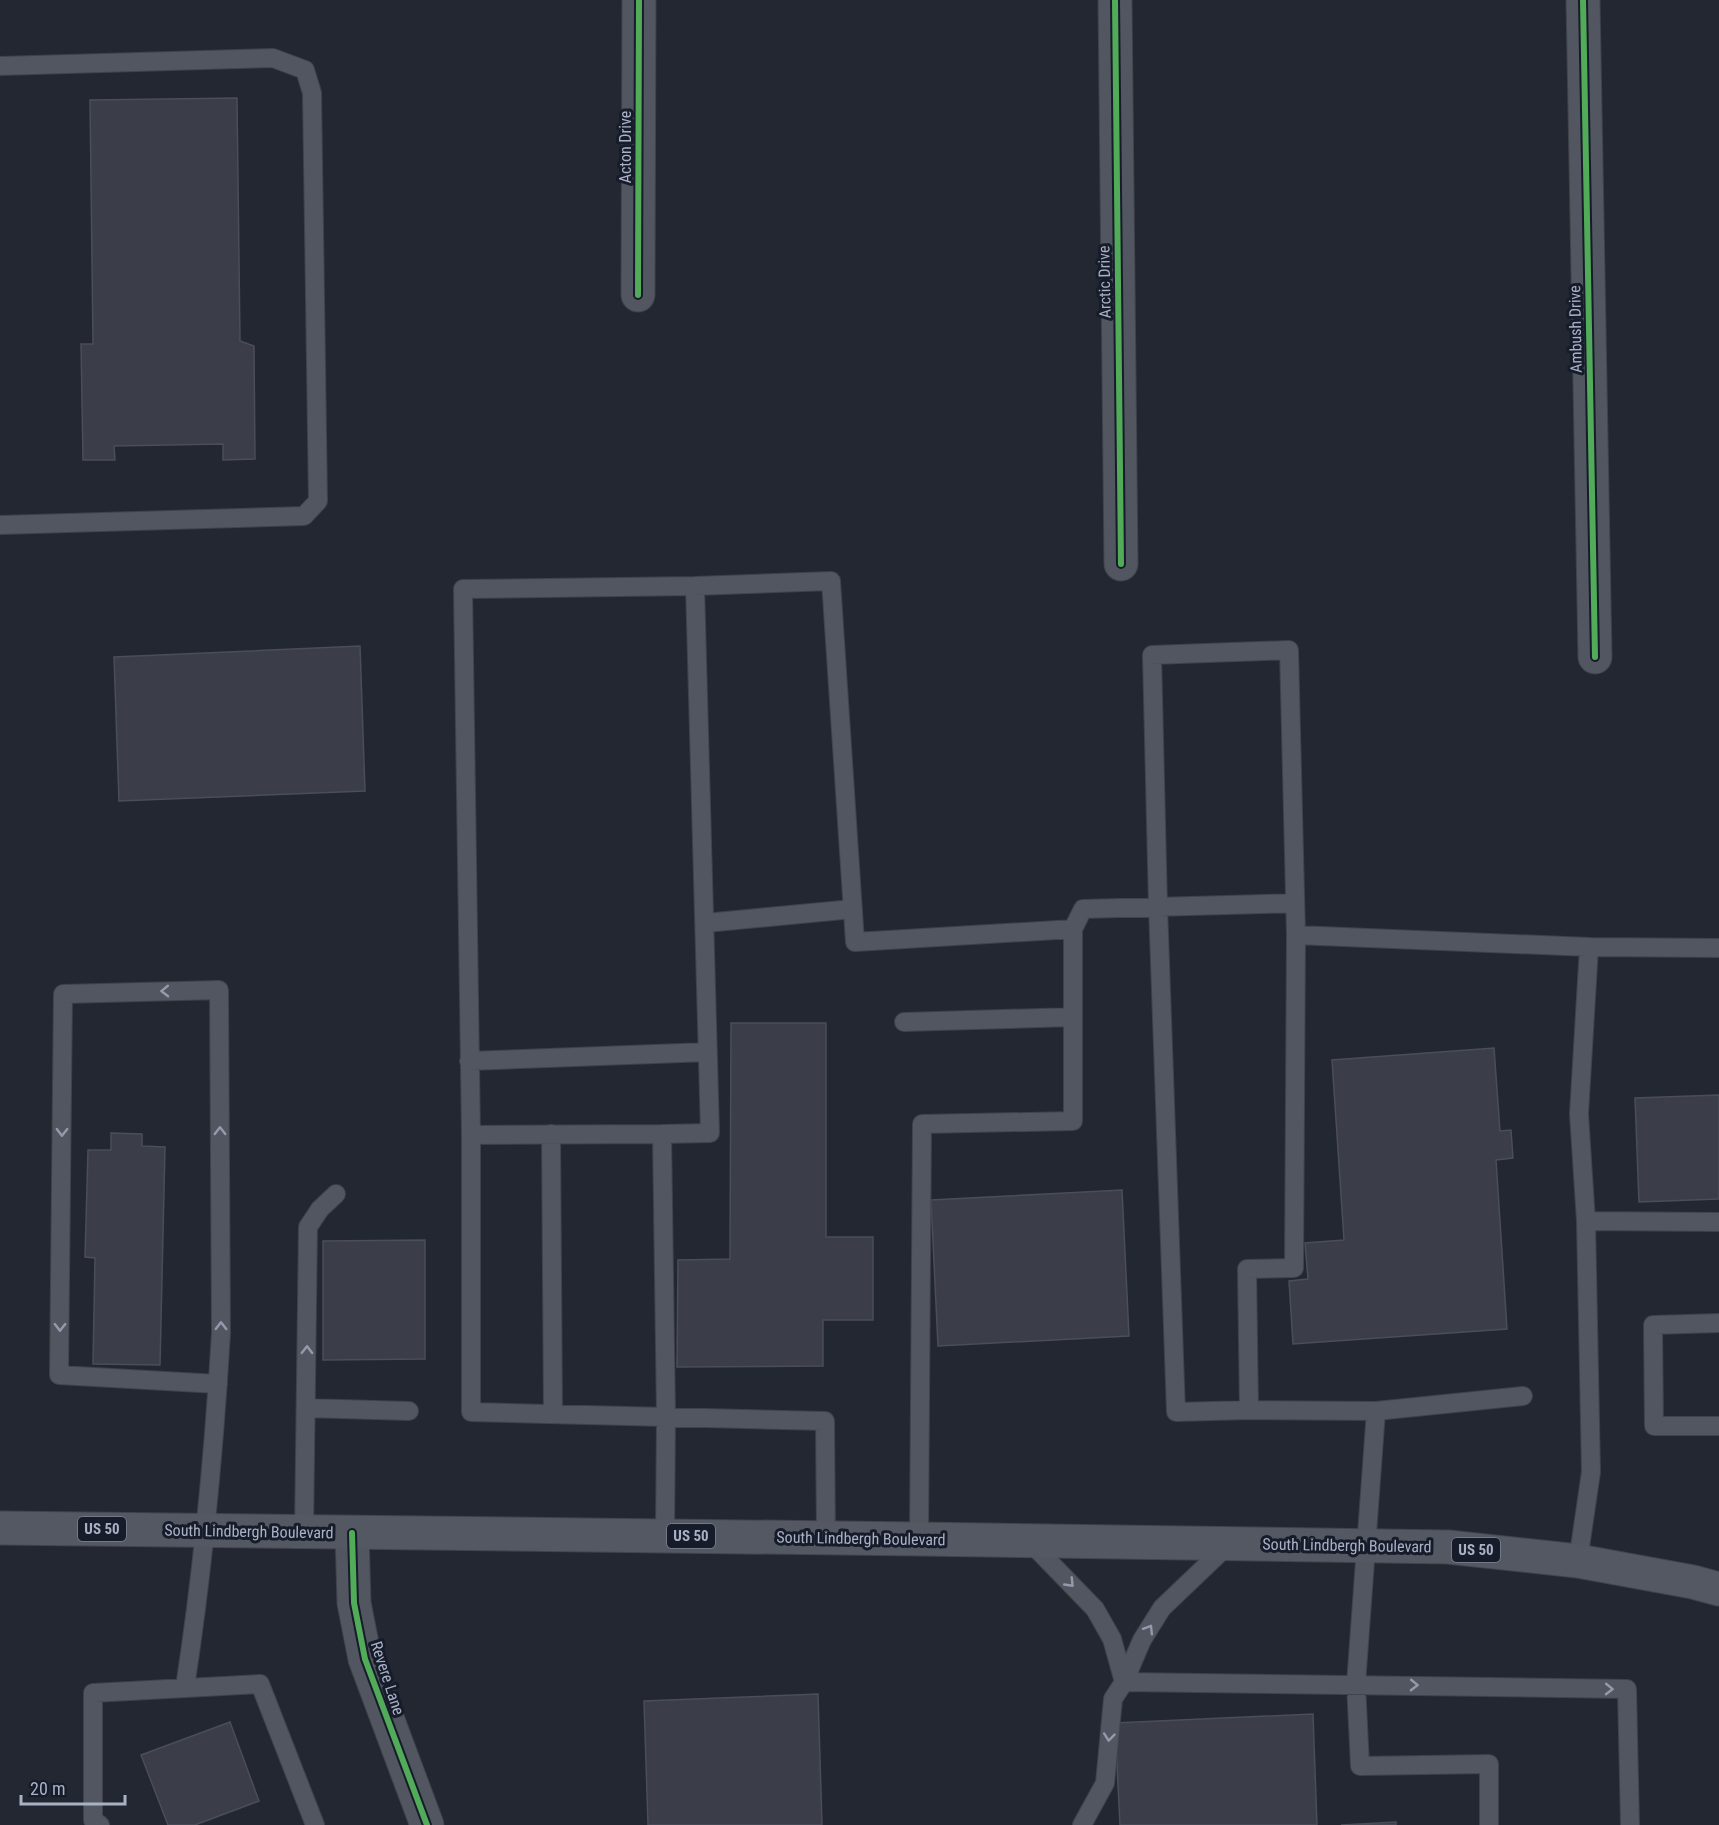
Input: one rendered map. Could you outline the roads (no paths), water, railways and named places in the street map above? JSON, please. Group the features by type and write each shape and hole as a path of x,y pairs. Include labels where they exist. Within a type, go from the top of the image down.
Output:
{"main road":[{"name":"South Lindbergh Boulevard","path":"0,1528 1365,1544 1448,1547 1578,1561 1692,1581 1719,1589"}],"street":[{"name":"Acton Drive","path":"638,295 639,0"},
{"name":"Arctic Drive","path":"1115,0 1121,564"},
{"name":"Ambush Drive","path":"1583,0 1595,657"},
{"name":"Revere Lane","path":"352,1533 354,1603 365,1659 419,1823"}],"lane":[{"path":"0,66 273,58 305,70 312,93 318,501 304,516 0,525"},
{"path":"826,1538 825,1421 471,1412 471,1135 463,589 695,586 831,581 855,942 1073,929"},
{"path":"471,1135 710,1133 695,586"},
{"path":"1249,1410 1247,1269 1294,1268 1296,934 1290,650 1152,655 1158,906 1176,1412 1376,1411 1523,1396"},
{"path":"919,1539 922,1125 1073,1121 1073,929 1083,909 1295,903"},
{"path":"705,923 853,909"},
{"path":"1296,934 1589,947 1719,948"},
{"path":"1578,1561 1591,1472 1586,1221 1579,1114 1589,947"},
{"path":"185,1687 205,1531 218,1384 221,1333 219,990 63,994 59,1375 218,1384"},
{"path":"904,1022 1073,1017"},
{"path":"469,1062 708,1052"},
{"path":"551,1134 553,1414"},
{"path":"662,1134 666,1417 665,1536"},
{"path":"304,1532 308,1227 320,1209 336,1194"},
{"path":"1586,1221 1719,1222"},
{"path":"1719,1323 1653,1324 1654,1426 1719,1426"},
{"path":"306,1408 409,1412"},
{"path":"1376,1411 1356,1684 1360,1766 1489,1764 1489,1825"},
{"path":"1029,1541 1095,1610 1112,1639 1124,1682"},
{"path":"1082,1825 1105,1783 1113,1699 1124,1682 1142,1640 1162,1608 1231,1543"},
{"path":"1124,1682 1628,1689 1629,1825"},
{"path":"100,1825 93,1820 93,1693 260,1684 315,1825"}]}
